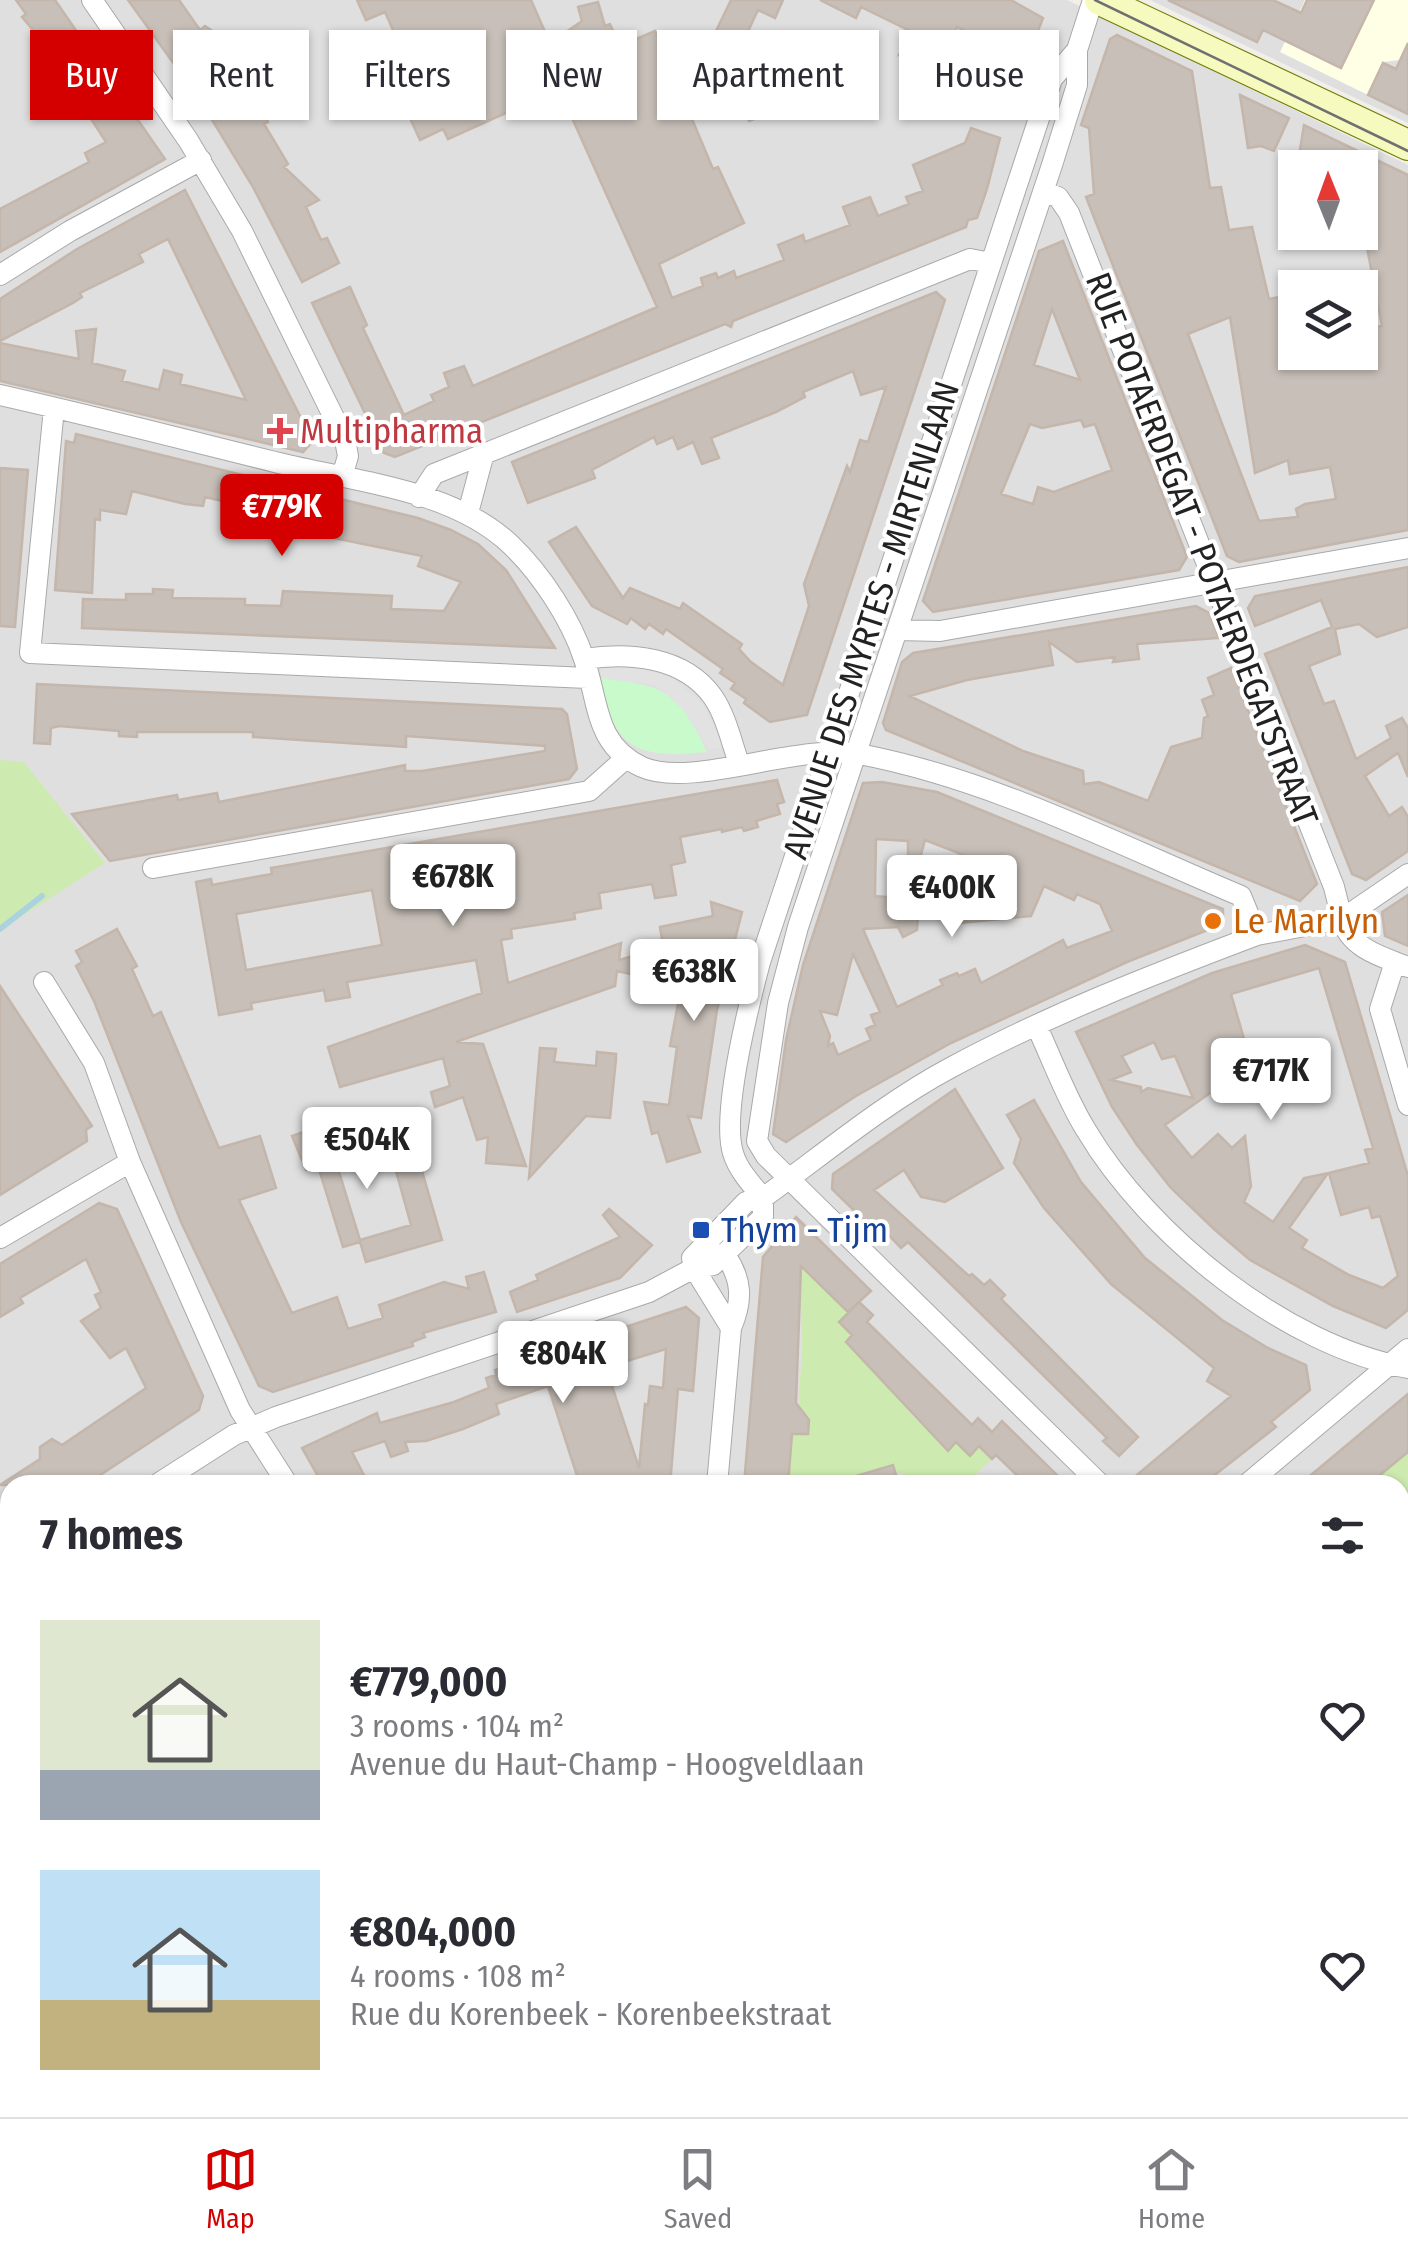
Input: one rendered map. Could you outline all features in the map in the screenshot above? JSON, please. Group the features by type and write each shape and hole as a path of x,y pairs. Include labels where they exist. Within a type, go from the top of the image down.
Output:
{"main road":[{"path":"1096,0 1222,54 1408,145"},
{"path":"1139,0 1185,22 1222,54"}],"street":[{"path":"92,0 202,160 242,231 346,440 348,456 342,477"},
{"name":"AVENUE DES MYRTES - MIRTENLAAN","path":"763,1198 734,1158 730,1144 734,1099 760,962 1052,79 1076,50 1096,0"},
{"name":"AVENUE DES MYRTES - MIRTENLAAN","path":"1076,50 1077,85 1044,192 786,969 757,1141 790,1179 1090,1475"},
{"path":"0,275 70,231 202,160"},
{"name":"RUE POTAERDEGAT - POTAERDEGATSTRAAT","path":"1044,192 1058,197 1069,213 1218,584 1334,886 1342,919"},
{"path":"420,497 434,474 484,453 970,259 991,263"},
{"path":"0,395 342,477 468,513 488,525 530,564 586,668 596,716 606,737 626,758 670,773 826,754 856,754 943,775 1240,896 1257,935"},
{"path":"54,408 30,653 586,668 644,656 684,674 711,694 739,763"},
{"path":"468,513 484,453"},
{"path":"898,630 940,631 1408,548"},
{"path":"153,868 590,791 626,758"},
{"path":"173,1475 253,1427 649,1292 697,1259 746,1202 763,1198 911,1091 1151,976 1257,935 1342,919 1408,874"},
{"path":"1342,919 1346,934 1402,964 1380,1008 1408,1105"},
{"path":"44,982 94,1064 130,1162 240,1410 282,1475"},
{"path":"1038,1027 1086,1130 1168,1231 1265,1308 1361,1359 1399,1366"},
{"path":"0,1238 130,1162"},
{"path":"697,1259 726,1256 763,1217 763,1198"},
{"path":"718,1475 731,1328 738,1311 740,1280 726,1256"},
{"path":"697,1259 731,1328"},
{"path":"1257,1475 1364,1382 1399,1366 1408,1349"}],"shaded area":[{"path":"0,0 1067,0 1377,150 1278,150 1278,250 1378,250 1378,150 1408,165 1408,1475 0,1475"},
{"path":"1150,0 1408,0 1408,123"},
{"path":"1305,0 1408,0 1408,59 1383,62 1368,95 1280,52"},
{"path":"601,664 661,669 703,704 725,747 708,750 683,709 655,685 601,678"}],"green space":[{"path":"601,678 641,684 668,695 688,716 707,752 663,754 633,745 613,721"},
{"path":"0,760 24,762 105,863 0,930"},
{"path":"800,1265 849,1311 839,1322 852,1335 846,1342 912,1408 908,1412 948,1450 956,1442 970,1455 979,1446 992,1459 975,1475 903,1475 904,1472 896,1474 892,1465 859,1475 788,1475 792,1434 803,1433 799,1406"},
{"path":"1408,1452 1408,1475 1380,1475"}],"building":[{"path":"16,0 55,0 76,30 33,30 22,17 26,14"},
{"path":"128,0 179,0 200,30 173,30 173,62"},
{"path":"357,0 531,0 544,30 506,30 506,113 448,139 443,129 420,140 411,120 486,120 486,30 393,30 385,12 366,20"},
{"path":"731,0 783,0 775,18 758,10 749,30 716,30"},
{"path":"820,0 1011,0 1043,18 1038,30 957,27 908,30 861,7 856,18"},
{"path":"1168,0 1273,0 1301,13 1307,0 1374,0 1341,68 1263,30 1257,42"},
{"path":"598,2 605,26 610,24 613,30 569,30 582,21 578,7"},
{"path":"655,31 657,36 657,120 692,120 713,169 718,167 744,223 659,264 672,298 703,286 701,278 716,273 718,278 734,271 736,278 784,260 778,245 803,235 805,242 850,225 843,207 870,197 878,216 909,204 906,197 923,191 913,165 965,143 971,128 1000,138 977,218 968,220 966,227 733,321 731,327 725,324 395,457 384,453 312,303 350,287 367,325 363,328 404,415 434,401 431,395 449,387 444,373 464,366 473,386 657,307 573,120 637,120 637,39"},
{"path":"1117,35 1192,71 1210,188 1221,187 1229,230 1252,227 1269,299 1278,297 1278,370 1378,370 1378,327 1382,326 1378,270 1371,270 1367,250 1378,250 1378,161 1408,175 1408,530 1239,562 1227,556 1086,197 1094,194 1089,128 1081,125 1110,39","holes":["1230,317 1255,473 1288,460 1290,474 1330,467 1336,499 1305,504 1296,509 1298,517 1259,521 1188,334"]},
{"path":"1408,43 1408,114 1368,95 1383,63 1396,69"},
{"path":"1240,95 1289,118 1274,151 1261,146 1248,148"},
{"path":"92,120 138,120 165,159 0,252 0,209 89,162 85,153 106,142"},
{"path":"212,120 267,120 264,124 288,164 284,167 319,200 306,207 321,240 327,238 339,263 302,282 253,187"},
{"path":"1304,125 1356,150 1300,150"},
{"path":"185,190 312,442 303,452 0,381 0,343 79,359 76,331 96,329 92,363 125,371 122,381 159,390 164,370 182,375 180,384 246,400 168,239 139,254 143,262 80,293 82,297 73,303 0,341 0,299 77,249"},
{"path":"1063,241 1187,557 1179,570 933,612 923,601 1039,251","holes":["1052,309 1080,380 1034,365","1081,420 1084,427 1095,424 1112,470 1054,492 1038,487 1033,504 1001,494 1030,424 1042,428"]},
{"path":"936,292 945,300 807,715 770,722 731,689 735,683 720,673 723,669 666,629 663,634 649,624 645,629 631,618 627,624 592,606 549,542 576,527 623,598 630,588 680,609 683,603 742,644 739,649 751,662 783,685 809,606 804,584 847,466 850,472 860,440 868,442 886,387 861,395 853,371 803,392 805,397 776,412 711,438 719,458 702,464 693,442 678,449 673,437 657,444 654,437 592,470 595,478 528,503 512,462"},
{"path":"76,434 418,518 451,530 478,544 506,570 555,648 82,628 83,599 126,600 126,594 153,594 153,589 173,590 172,598 245,599 245,605 281,606 283,591 392,596 391,609 444,611 461,582 418,566 422,556 246,520 247,513 239,512 240,505 205,497 203,506 185,504 132,491 126,514 100,510 100,520 95,519 92,593 55,590 66,441 74,443"},
{"path":"0,468 28,470 15,627 0,626"},
{"path":"1408,567 1408,627 1377,637 1359,624 1335,629 1340,654 1309,666 1324,704 1334,701 1356,759 1391,738 1386,726 1402,718 1408,728 1408,777 1398,753 1365,776 1389,816 1402,807 1408,817 1408,851 1366,880 1352,874 1265,654 1332,627 1321,600 1255,626 1248,608 1255,596"},
{"path":"1196,606 1209,613 1219,638 1137,644 1139,659 1113,662 1115,657 1077,662 1049,642 1053,665 967,680 910,696 1023,751 1083,771 1084,784 1099,782 1148,801 1171,747 1202,738 1204,718 1208,716 1202,700 1214,695 1208,678 1231,668 1317,884 1300,901 886,730 883,723 902,662 913,653"},
{"path":"37,684 562,709 567,714 577,769 569,779 110,861 72,814 177,795 178,800 217,793 219,802 405,765 405,771 422,771 545,751 545,746 406,736 406,747 253,737 253,732 137,732 137,737 119,736 119,731 59,726 51,728 50,744 34,743"},
{"path":"777,780 784,802 777,804 780,814 756,821 758,827 680,837 685,862 671,865 676,895 655,898 652,884 599,893 601,908 574,913 575,919 511,929 512,938 501,940 508,983 621,943 619,960 644,953 640,976 617,971 615,986 456,1042 483,1044 526,1166 486,1163 488,1137 477,1140 463,1097 435,1107 431,1092 450,1086 443,1058 340,1087 328,1047 482,993 476,960 347,982 350,997 326,1001 324,990 251,1003 252,1009 219,1015 196,882 211,879 212,885 272,874 271,868","holes":["372,890 382,945 246,970 236,914"]},
{"path":"882,782 937,792 1223,909 1223,924 1127,962 951,1043 856,1096 786,1142 773,1134 786,1040 803,965 863,783","holes":["876,839 908,841 908,883 913,884 925,840 974,859 949,924 1031,916 1044,886 1074,900 1077,894 1100,904 1112,931 1067,948 1063,940 981,983 975,969 959,976 957,973 940,980 943,985 897,1007 863,929 898,927 903,937 917,930 919,900 875,896","853,954 880,1012 871,1015 875,1025 866,1029 871,1040 838,1055 833,1043 828,1046 830,1036 820,1011 837,1015"]},
{"path":"1408,895 1408,946 1385,936 1382,912"},
{"path":"711,902 742,912 717,1010 701,1118 688,1116 700,1152 667,1162 658,1132 652,1134 644,1102 669,1105 677,1047 670,1046 689,946 664,953 660,927 713,916"},
{"path":"117,929 137,966 132,969 153,1016 161,1012 219,1148 260,1136 276,1188 239,1200 292,1313 337,1297 348,1329 383,1318 379,1305 444,1282 469,1289 466,1277 484,1272 496,1312 423,1333 425,1337 412,1342 413,1346 273,1392 259,1386 181,1222 94,1001 76,966 82,962 76,951"},
{"path":"1305,945 1345,962 1408,1176 1408,1310 1386,1328 1333,1306 1250,1260 1171,1188 1112,1107 1076,1032 1212,973","holes":["1319,968 1373,1148 1365,1150 1369,1163 1329,1173 1341,1215 1369,1207 1372,1218 1380,1216 1398,1276 1383,1288 1349,1275 1302,1248 1307,1240 1289,1228 1328,1173 1304,1178 1273,1222 1244,1202 1251,1186 1245,1136 1232,1148 1218,1134 1192,1158 1165,1125 1220,1086 1224,1095 1239,1088 1235,1059 1249,1056 1231,994","1154,1042 1162,1059 1175,1056 1193,1098 1148,1088 1141,1092 1141,1087 1111,1080 1131,1072 1122,1056"]},
{"path":"0,986 92,1126 86,1130 87,1141 0,1195"},
{"path":"540,1048 556,1049 554,1062 596,1066 597,1052 616,1054 616,1059 610,1118 586,1116 529,1178"},
{"path":"955,1089 1003,1168 945,1202 921,1197 904,1170 874,1190 969,1276 972,1274 984,1285 990,1280 1005,1295 1001,1299 1138,1437 1119,1456 1103,1441 1107,1438 908,1242 901,1248 883,1229 878,1234 832,1189 833,1174"},
{"path":"1034,1100 1081,1182 1145,1258 1222,1320 1306,1365 1310,1390 1271,1422 1276,1427 1215,1475 1137,1475 1231,1396 1207,1381 1214,1368 1111,1284 1044,1208 1014,1163 1021,1139 1007,1115"},
{"path":"348,1116 360,1155 336,1162 360,1240 411,1225 396,1171 420,1164 442,1240 366,1262 360,1242 343,1247 318,1166 306,1170 292,1136"},
{"path":"99,1203 117,1209 203,1396 199,1410 100,1475 15,1475 40,1459 40,1447 52,1439 62,1445 146,1388 126,1348 110,1358 81,1321 101,1308 95,1295 101,1292 86,1259 20,1298 23,1303 0,1317 0,1264"},
{"path":"609,1209 652,1245 620,1278 517,1312 510,1292 538,1280 536,1275 620,1237 603,1215"},
{"path":"796,1217 871,1291 848,1312 801,1266 796,1403 809,1420 808,1434 792,1434 789,1475 745,1475 763,1257"},
{"path":"859,1302 873,1315 867,1322 972,1425 978,1418 992,1432 1002,1421 1057,1475 1017,1475 996,1455 992,1459 979,1446 970,1456 956,1442 948,1451 846,1342 852,1335 839,1322"},
{"path":"686,1307 699,1318 693,1391 678,1389 671,1475 577,1475 548,1386 496,1404 499,1414 463,1429 426,1441 405,1442 408,1451 391,1457 385,1441 352,1452 364,1475 317,1475 302,1448 377,1413 380,1423 454,1402 489,1388 486,1378 496,1375 495,1370","holes":["666,1349 663,1388 650,1386 648,1405 645,1404 639,1468 611,1383 568,1379"]},
{"path":"1408,1394 1408,1452 1380,1475 1311,1475"},
{"path":"893,1465 896,1475 859,1475"}],"waterway":[{"path":"0,929 42,896"}],"tram line":[{"path":"1095,0 1408,151"}],"place":[{"name":"Multipharma","path":"280,431"},
{"name":"Le Marilyn","path":"1213,921"},
{"name":"Thym - Tijm","path":"701,1230"}]}
